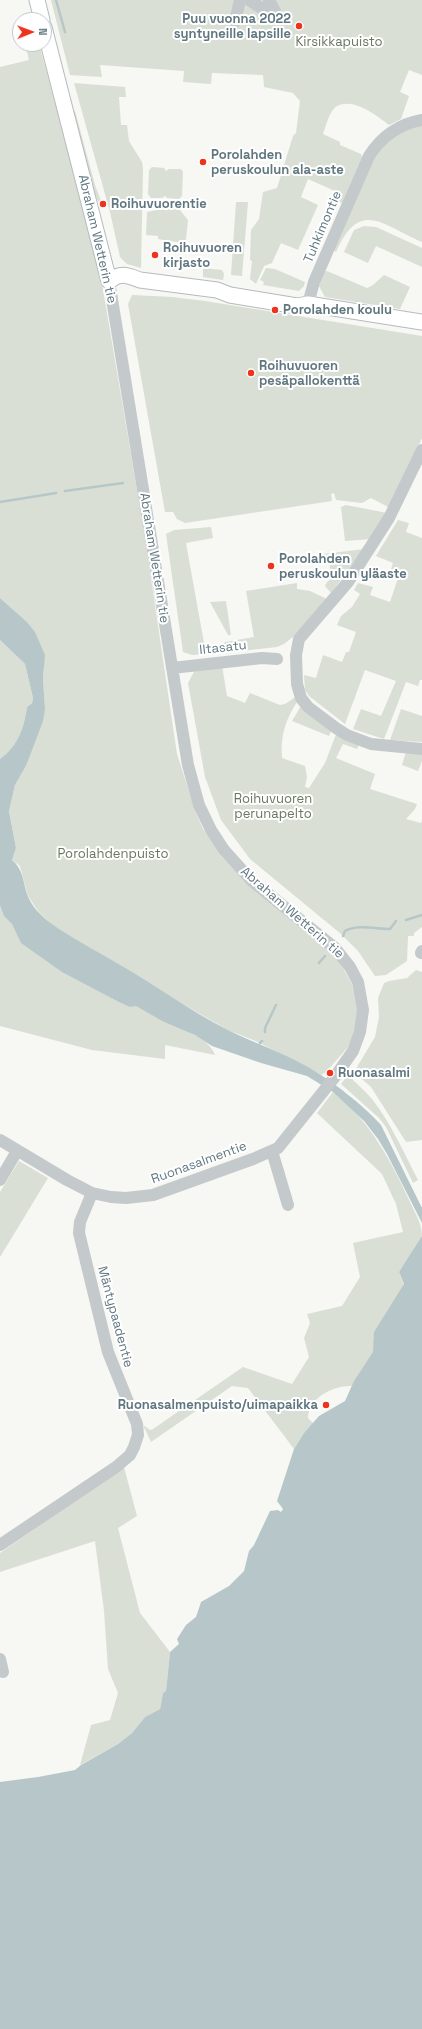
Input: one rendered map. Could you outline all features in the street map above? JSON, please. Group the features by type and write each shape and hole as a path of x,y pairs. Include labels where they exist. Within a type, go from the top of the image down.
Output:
{"main road":[{"path":"37,0 40,12"},
{"name":"Abraham Wetterin tie","path":"50,52 109,281"},
{"path":"109,281 118,285 130,285 140,280 217,290 229,288 299,298 308,304 422,322"}],"street":[{"path":"235,22 240,0"},
{"path":"249,0 278,19 269,0"},
{"name":"Tuhkimontie","path":"308,304 314,282 369,156 381,140 390,132 404,124 422,120"},
{"name":"Abraham Wetterin tie","path":"109,281 172,668 192,782 199,805 211,830 224,850 251,880 335,948 343,957 358,982 361,991 363,1010 360,1032"},
{"path":"422,450 394,510 343,588 299,639 297,647 298,691 301,698 308,706 322,718 347,735 366,742 384,746 422,748"},
{"name":"Iltasatu","path":"172,668 262,658 277,659"},
{"name":"Ruonasalmentie","path":"0,1140 92,1193 126,1198 153,1195 272,1151 289,1135 334,1078 351,1055 360,1032"},
{"path":"0,1180 17,1151"},
{"path":"272,1151 288,1205"},
{"name":"Mäntypaadentie","path":"0,1545 116,1467 130,1455 137,1440 137,1424 108,1352 79,1233 80,1222 92,1193"},
{"path":"0,1659 3,1672"}],"green space":[{"name":"Kirsikkapuisto","path":"51,0 422,0 422,75 409,70 400,92 409,96 401,119 389,125 372,113 358,106 343,104 334,108 328,119 323,134 340,142 340,145 361,154 362,157 342,203 334,200 335,191 308,179 301,197 318,205 298,250 281,243 272,263 264,266 256,284 250,279 252,261 250,260 251,230 259,219 263,192 277,188 293,136 296,133 300,101 293,93 264,87 263,75 212,73 211,84 183,82 184,71 100,65 102,77 70,75"},
{"name":"Porolahdenpuisto","path":"27,52 41,52 99,266 144,531 177,754 196,813 203,829 221,856 246,883 321,943 340,963 352,984 357,1009 357,1024 348,1047 326,1072 321,1075 258,1042 228,1030 153,987 117,963 78,942 50,923 38,911 28,896 20,866 12,860 16,848 9,810 15,785 26,766 45,709 43,679 44,668 26,621 0,598 0,67 29,60"},
{"path":"74,83 125,87 126,97 119,97 121,125 127,125 129,141 142,162 143,169 141,268 127,264 120,257 110,212"},
{"path":"75,111 95,185 103,206 101,207 91,186 72,112"},
{"path":"422,123 422,242 384,223 373,220 363,221 354,225 345,235 336,252 333,250 372,158 390,138"},
{"path":"152,167 164,168 166,171 169,169 181,169 183,172 182,196 179,199 167,198 165,196 162,198 151,198 148,194 149,170"},
{"path":"236,202 248,202 242,276 231,275"},
{"path":"167,208 180,210 188,220 186,239 183,243 158,239 158,236 146,235 147,212"},
{"path":"364,226 376,227 422,248 422,267 376,246 368,263 344,252 354,230"},
{"path":"203,268 222,270 224,274 223,280 203,277"},
{"path":"266,268 275,269 305,282 304,286 299,291 263,285 264,282 260,280"},
{"path":"327,271 367,288 373,285 384,275 410,287 400,309 325,297 319,286 324,272"},
{"path":"132,295 172,297 205,301 422,336 422,438 390,508 371,498 362,503 336,500 334,493 331,494 332,501 185,523 177,519 173,512 165,512 128,304"},
{"path":"346,505 387,513 371,539 345,541 341,507"},
{"path":"398,520 409,523 406,532 422,538 422,680 420,680 418,686 406,682 384,739 353,729 361,709 381,716 396,681 365,670 345,724 309,696 305,690 304,675 316,678 323,655 342,662 346,652 349,652 356,632 337,625 341,616 352,607 360,594 354,590 358,583 373,587 370,595 390,602 400,572 391,569 393,563 376,556"},
{"path":"211,527 213,538 186,543 206,654 192,655 183,652 166,534 174,530"},
{"path":"364,549 331,593 325,586 331,579 329,559 317,560 316,555"},
{"path":"297,583 297,589 310,591 327,599 299,632 284,644 277,647 223,653 223,644 225,642 254,637 246,591"},
{"path":"226,601 231,635 228,635 210,602"},
{"path":"0,640 25,664 33,698 32,703 27,707 22,730 16,743 0,759"},
{"name":"Roihuvuoren perunapelto","path":"222,665 227,696 245,703 250,693 280,705 285,704 297,696 299,699 287,720 283,734 282,758 305,766 307,777 305,787 309,788 325,763 337,732 360,743 357,749 343,744 336,758 375,774 370,789 417,804 415,809 406,819 421,823 422,820 422,927 414,933 414,936 408,936 407,961 386,975 375,976 358,951 341,934 250,859 221,820 205,777 188,683 195,670"},
{"path":"302,704 332,729 329,736 292,721"},
{"path":"401,709 422,716 422,742 390,740"},
{"path":"406,752 422,753 422,761 418,771 402,765"},
{"path":"0,882 164,1022 200,1038 211,1048 215,1055 165,1045 165,1059 92,1050 0,1026"},
{"path":"416,970 422,972 422,1140 406,1142 371,1087 354,1072 375,1037 379,1017 378,998 384,983 407,978"},
{"path":"348,1075 379,1108 397,1138 418,1180 413,1183 386,1127 379,1118 341,1084"},
{"path":"333,1092 358,1116 379,1143 396,1173 420,1224 422,1232 421,1240 399,1272 409,1299 352,1386 345,1386 330,1390 312,1404 308,1418 314,1424 304,1433 294,1449 248,1388 232,1386 151,1442 143,1425 150,1430 153,1429 243,1367 292,1384 309,1357 304,1338 310,1323 307,1314 342,1306 360,1277 353,1243 403,1232 396,1204 382,1174 317,1113"},
{"path":"19,1161 48,1178 0,1257 0,1192"},
{"path":"124,1467 137,1516 118,1528 140,1613 170,1652 166,1691 163,1693 160,1709 145,1717 132,1733 118,1744 80,1765 91,1725 110,1720 118,1693 108,1669 104,1611 95,1541 0,1572 0,1553"}],"shaded area":[{"path":"0,598 26,621 35,632 45,655 43,679 45,709 43,721 26,766 15,785 9,811 16,848 12,860 21,871 31,903 44,918 68,935 131,971 214,1023 308,1067 337,1086 356,1101 381,1125 422,1208 422,1223 378,1139 364,1121 333,1092 307,1076 261,1063 212,1046 195,1035 164,1022 136,1006 130,1007 119,1002 62,972 21,943 12,924 4,916 0,905 0,759 16,742 22,729 27,707 32,703 33,698 25,664 0,640"},
{"path":"422,1236 422,2029 0,2029 0,1782 75,1770 118,1744 132,1733 145,1717 160,1709 163,1693 166,1691 170,1652 179,1644 177,1639 186,1625 196,1617 201,1602 229,1586 244,1571 249,1551 254,1545 270,1511 278,1510 281,1512 283,1509 277,1501 294,1449 304,1433 319,1416 345,1401 354,1381 373,1352 374,1332 404,1284 399,1272"}],"waterway":[{"path":"56,0 65,32"},
{"path":"65,491 123,483"},
{"path":"0,502 56,493"},
{"path":"406,920 422,915"},
{"path":"343,936 345,931 356,928 367,927 390,929 396,921"},
{"path":"319,963 325,956"},
{"path":"265,1032 265,1028 276,1005"}],"place":[{"name":"Puu vuonna 2022 syntyneille lapsille","path":"299,26"},
{"name":"Porolahden peruskoulun ala-aste","path":"203,162"},
{"name":"Roihuvuorentie","path":"103,204"},
{"name":"Roihuvuoren kirjasto","path":"155,255"},
{"name":"Porolahden koulu","path":"275,310"},
{"name":"Roihuvuoren pesäpallokenttä","path":"251,373"},
{"name":"Porolahden peruskoulun yläaste","path":"271,566"},
{"name":"Ruonasalmi","path":"330,1073"},
{"name":"Ruonasalmenpuisto/uimapaikka","path":"326,1405"}]}
